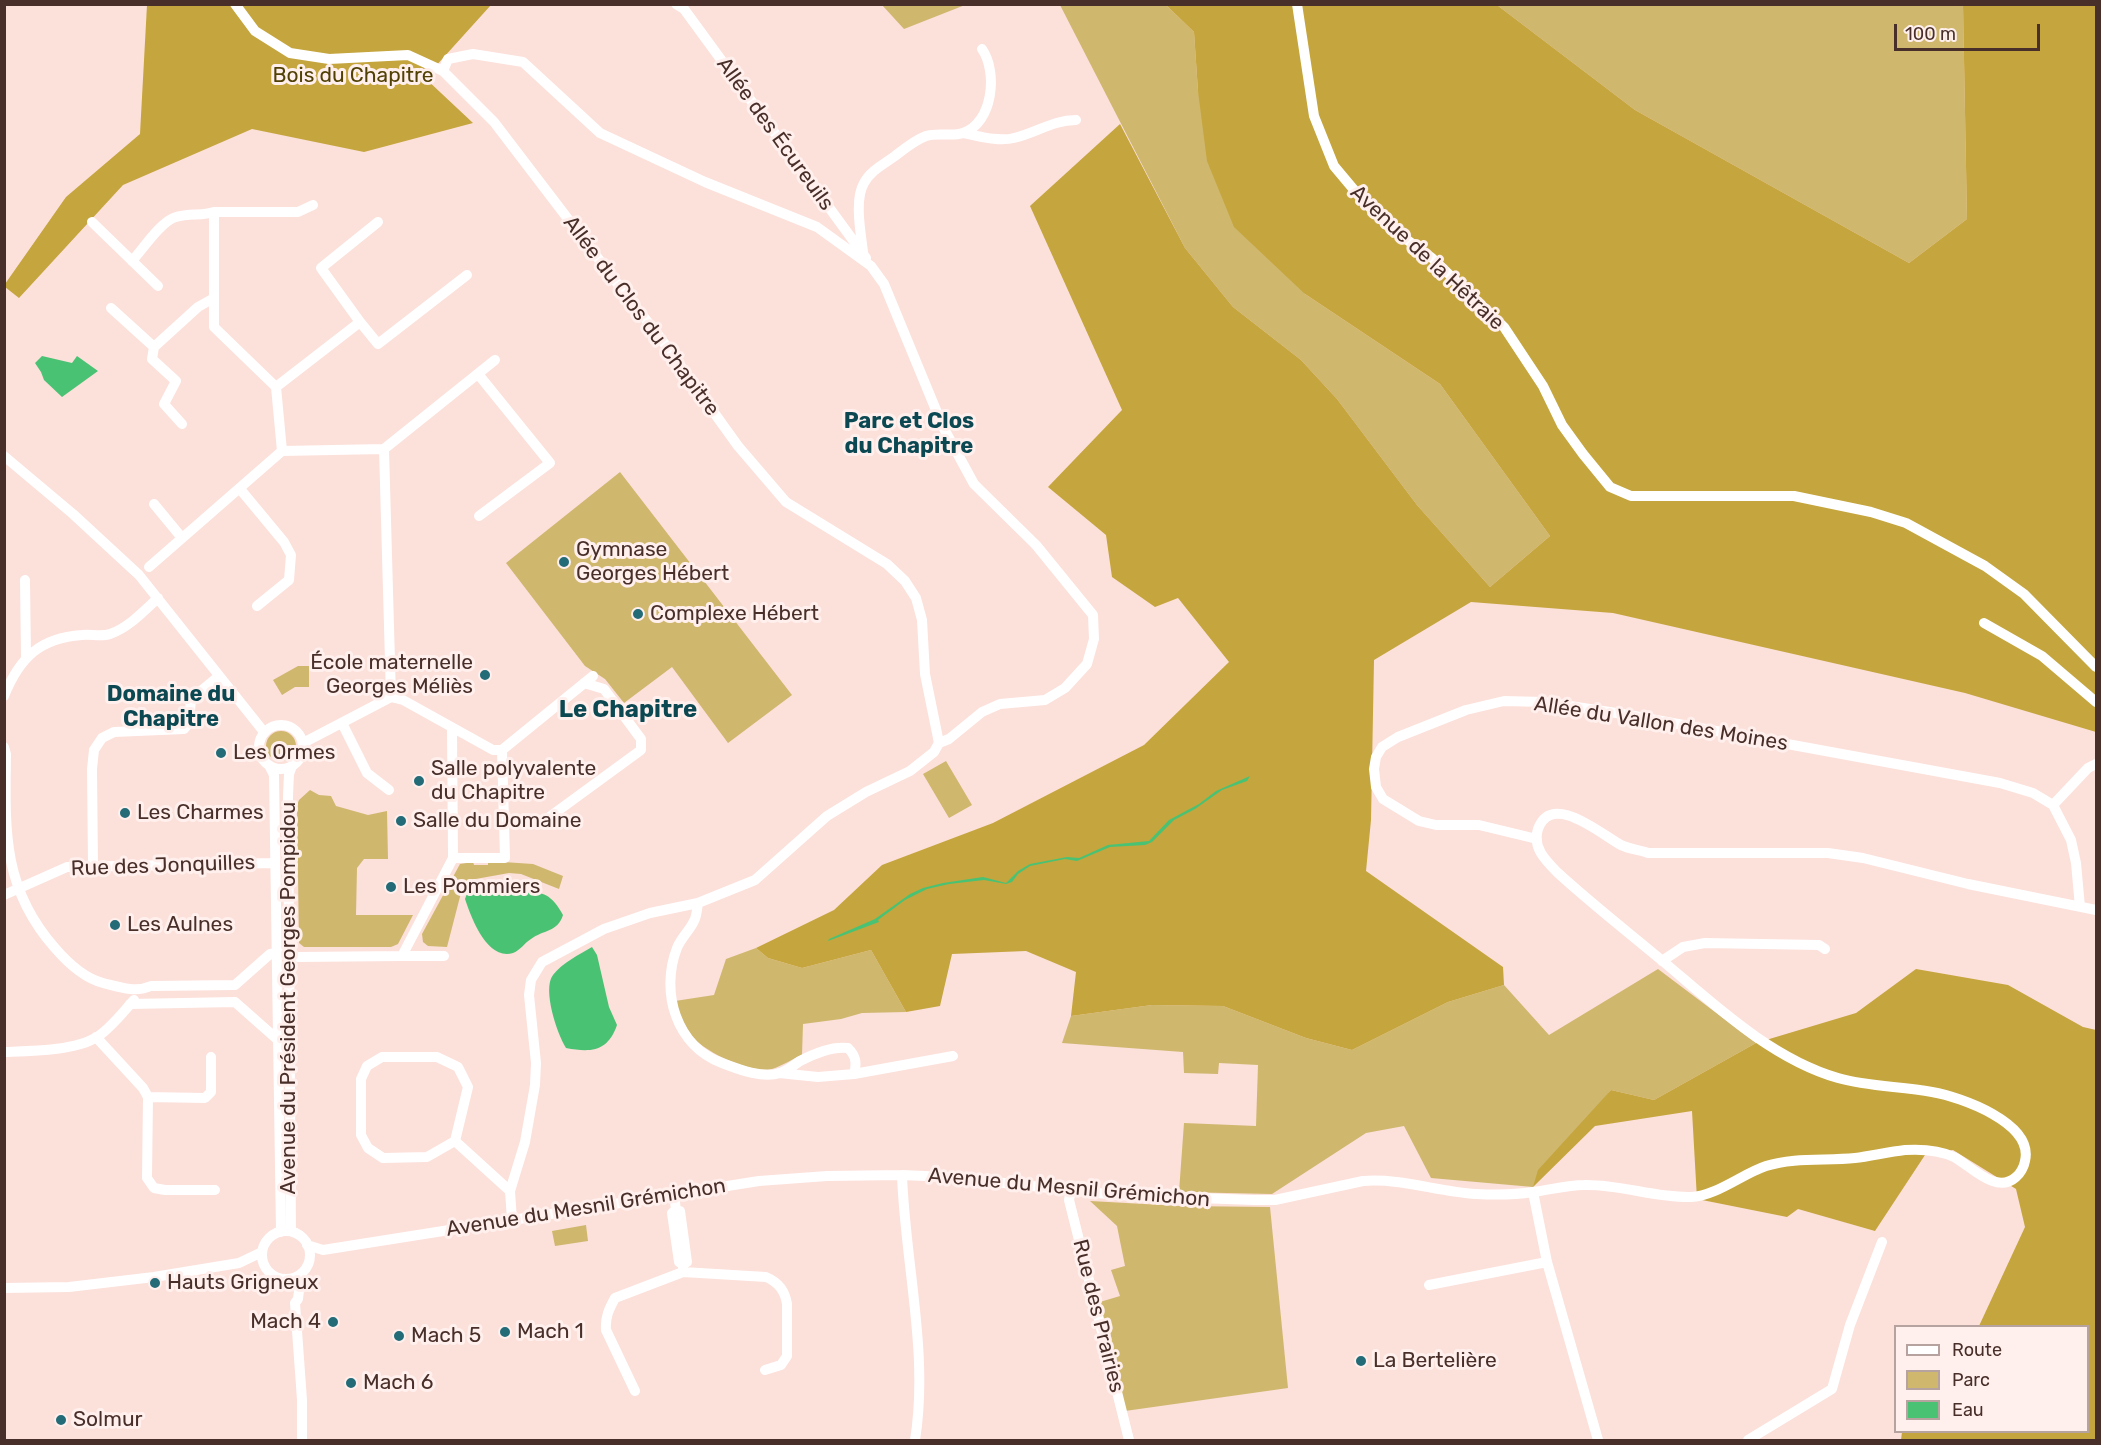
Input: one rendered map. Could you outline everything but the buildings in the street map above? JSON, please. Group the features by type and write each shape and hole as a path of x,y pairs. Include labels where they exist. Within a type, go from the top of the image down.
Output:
{"street":[{"name":"Allée du Clos du Chapitre","path":"235,4 255,31 290,53 329,59 408,55 443,71 494,122 659,336 738,447 786,502 887,564 905,581 916,598 922,620 925,674 939,742"},
{"name":"Allée des Écureuils","path":"510,1191 525,1142 535,1085 536,1063 529,995 531,980 542,962 604,929 651,913 698,903 754,880 827,816 866,792 910,771 934,752 939,742 949,739 982,712 1000,704 1045,700 1065,688 1087,664 1094,639 1093,615 1036,545 974,484 943,427 884,284 684,9 676,4"},
{"name":"Avenue de la Hêtraie","path":"1297,4 1314,116 1334,166 1388,226 1432,258 1504,327 1543,386 1562,425 1610,487 1632,496 1794,496 1871,512 1906,523 1985,566 2024,594 2097,667"},
{"path":"963,133 978,123 989,101 992,82 991,67 982,49"},
{"path":"443,71 448,59 473,54 523,62 600,133 705,182 817,227 871,266"},
{"path":"864,255 859,222 863,183 876,169 927,136 963,133 1008,139 1055,122 1076,120"},
{"path":"132,261 166,222 176,217 203,216 214,212 298,212 313,205"},
{"path":"214,212 214,327 276,387 282,451"},
{"path":"92,222 158,286"},
{"path":"378,222 321,268 378,344 467,275"},
{"path":"182,424 164,404 176,381 152,359 154,347 198,307 214,297"},
{"path":"111,308 154,347"},
{"path":"276,387 360,322"},
{"path":"149,567 282,451 384,449 495,360"},
{"path":"478,374 550,463 479,516"},
{"path":"384,449 391,697"},
{"path":"4,456 73,514 139,575 264,732"},
{"path":"240,489 284,542 291,555 289,580 257,606"},
{"path":"154,504 182,538"},
{"path":"25,580 26,656"},
{"path":"4,696 10,681 26,656 49,641 82,635 107,635 121,629 158,598"},
{"path":"1984,623 2042,656 2097,702"},
{"path":"93,866 92,769 94,750 102,738 114,732 184,729 189,723 191,699 219,676"},
{"path":"303,743 391,697 403,700 493,750 502,750 588,680 604,689 641,740 641,750 548,818 536,822 503,821"},
{"name":"Allée du Vallon des Moines","path":"1537,839 1479,825 1436,825 1419,821 1383,799 1376,787 1374,770 1376,757 1382,747 1398,737 1466,710 1504,701 1544,702 1629,715 2000,783 2033,793 2053,805"},
{"path":"342,723 367,773 389,790"},
{"path":"287,726 294,729 300,735 303,743 302,754 292,766 277,768 269,765 260,754 260,739 271,727 287,726"},
{"path":"402,956 453,858 452,729"},
{"path":"4,747 6,754 6,835 12,871 32,918 67,962 96,981 122,988 142,990"},
{"path":"453,858 505,858 502,750"},
{"path":"2080,907 2076,863 2071,840 2053,805 2088,768 2097,764"},
{"name":"Avenue du Président Georges Pompidou","path":"269,765 274,775 276,953 283,1039 286,1231"},
{"name":"Avenue du Président Georges Pompidou","path":"283,1039 288,955 288,796 289,774 292,766"},
{"path":"1537,839 1538,830 1543,821 1554,814 1568,815 1622,845 1648,853 1828,853 1863,858 1968,884 2097,910"},
{"name":"Avenue du Mesnil Grémichon","path":"307,1245 323,1250 759,1181 827,1176 947,1177 1117,1196 1275,1200 1377,1180 1418,1184 1472,1194 1507,1195 1583,1185 1694,1197 1715,1191 1733,1180 1768,1165 1856,1158 1905,1150 1931,1150 1953,1157 1997,1183 2010,1181 2018,1176 2025,1163 2026,1150 2023,1141 2010,1125 1992,1113 1935,1092 1865,1084 1836,1077 1797,1062 1728,1017 1558,873 1541,855 1537,839"},
{"name":"Rue des Jonquilles","path":"4,895 67,867 275,863"},
{"path":"698,903 695,920 677,947 670,981 674,1014 688,1040 713,1059 743,1070 818,1077 854,1074 953,1056"},
{"path":"1662,961 1683,947 1705,943 1819,945 1825,949"},
{"path":"4,1052 46,1051 96,1037 142,990 151,986 235,985 270,954 444,956"},
{"path":"235,985 235,1002"},
{"path":"130,1004 235,1002 283,1039"},
{"path":"96,1037 143,1088 148,1097 147,1178 154,1188 215,1190"},
{"path":"780,1073 805,1059 841,1047 848,1048 854,1054 856,1064 854,1074"},
{"path":"148,1097 205,1098 211,1092 211,1057"},
{"path":"382,1057 437,1057 458,1067 468,1087 455,1141 427,1157 383,1158 368,1148 361,1135 361,1079 367,1066 382,1057"},
{"path":"455,1141 510,1191 512,1220"},
{"path":"902,1175 916,1328 920,1411 915,1440"},
{"name":"Rue des Prairies","path":"1071,1190 1069,1200 1129,1440"},
{"path":"1533,1192 1547,1262 1598,1440"},
{"path":"674,1194 676,1210 672,1213 679,1262 683,1268"},
{"path":"267,1271 263,1264 262,1252 264,1244 273,1235 286,1231 302,1238 307,1245 309,1261 301,1274 298,1299 295,1303"},
{"path":"1748,1440 1833,1389 1850,1325 1882,1242"},
{"name":"Avenue du Mesnil Grémichon","path":"309,1261 323,1250"},
{"path":"4,1288 69,1287 101,1283 239,1263 262,1252"},
{"path":"1429,1286 1547,1262"},
{"path":"239,1263 256,1266 279,1279 301,1274"},
{"path":"635,1391 606,1330 605,1320 609,1308 615,1298 683,1268 766,1277 781,1287 786,1295 787,1304 787,1356 781,1365 765,1370"},
{"path":"287,1279 295,1303 302,1401 302,1440"}],"green space":[{"name":"Bois du Chapitre","path":"147,5 491,5 425,78 473,123 364,152 252,129 123,185 19,298 5,287 5,284 66,197 140,134"},
{"path":"882,5 965,5 904,29"},
{"path":"1060,5 1166,5 1194,32 1198,91 1305,294 1440,384 1550,536 1490,587 1417,505 1337,399 1301,360 1233,307 1185,248"},
{"path":"1166,5 1497,5 1635,110 1909,263 1967,219 1963,5 2096,5 2096,732 1965,693 1613,613 1471,602 1374,660 1371,820 1366,871 1503,967 1504,985 1448,1002 1352,1050 1306,1038 1223,1006 1152,1005 1071,1016 1076,972 1026,951 952,954 940,1006 906,1012 871,950 802,968 768,958 756,948 834,910 882,865 993,823 1144,745 1229,662 1178,598 1155,607 1112,577 1106,535 1048,487 1122,410 1030,206 1120,124 1185,248 1233,307 1301,360 1337,399 1417,505 1490,587 1550,536 1440,384 1305,294 1234,227 1207,161 1198,91 1194,32"},
{"path":"1497,5 1963,5 1967,219 1909,263 1635,110"},
{"name":"Complexe Hébert","path":"620,472 792,695 728,743 672,667 624,703 605,679 585,666 506,563"},
{"path":"298,666 309,666 309,687 295,687 282,695 273,680"},
{"path":"281,731 292,735 296,746 292,757 281,761 270,757 266,746 270,735"},
{"path":"946,761 972,805 949,818 923,774"},
{"path":"310,790 319,795 331,796 336,806 368,815 387,811 388,859 364,859 357,868 356,915 413,915 398,944 391,947 304,947 299,943 297,805"},
{"path":"488,861 533,864 563,876 559,889 521,874 509,873 470,880 462,889 447,947 428,946 423,942 422,934 460,864 473,862 474,865 488,865"},
{"path":"756,948 768,958 802,968 871,950 906,1012 862,1013 841,1019 803,1024 802,1055 772,1069 752,1068 728,1060 697,1042 684,1023 675,1001 714,995 726,959"},
{"path":"1658,969 1756,1043 1654,1100 1611,1090 1533,1187 1431,1178 1404,1126 1366,1133 1272,1194 1179,1192 1184,1123 1256,1126 1258,1065 1219,1063 1218,1074 1184,1073 1183,1052 1062,1043 1071,1016 1152,1005 1223,1006 1306,1038 1352,1050 1448,1002 1504,985 1549,1035"},
{"path":"1916,969 2008,985 2083,1027 2096,1030 2096,1440 1901,1440 1902,1433 2089,1433 2089,1325 1979,1325 2025,1227 2016,1189 1953,1150 1925,1155 1875,1231 1798,1209 1787,1217 1697,1199 1692,1111 1595,1126 1533,1187 1538,1170 1611,1090 1654,1100 1756,1043 1856,1013"},
{"path":"1090,1201 1180,1206 1270,1207 1288,1388 1125,1411 1100,1302 1120,1296 1111,1270 1125,1266 1117,1226"},
{"path":"586,1225 588,1241 555,1246 552,1231"}],"water":[{"path":"42,356 72,363 77,356 98,371 62,397 44,380 35,363"},
{"path":"1250,776 1247,781 1222,790 1195,809 1174,820 1152,842 1145,845 1110,847 1077,861 1065,859 1030,866 1018,874 1012,882 1006,884 984,880 927,889 905,900 878,920 879,922 828,941 875,919 910,894 923,888 983,877 1006,883 1018,871 1030,864 1067,857 1079,858 1108,845 1149,841 1169,820 1199,804 1216,791"},
{"path":"485,886 504,891 544,894 557,905 563,915 561,921 554,928 536,936 516,952 504,954 495,950 476,926 465,899 473,889"},
{"path":"592,947 597,955 609,1007 617,1025 609,1040 598,1048 584,1050 566,1048 552,1011 550,982 561,967"}],"place":[{"name":"Gymnase Georges Hébert","path":"564,562"},
{"name":"Complexe Hébert","path":"638,614"},
{"name":"École maternelle Georges Méliès","path":"485,675"},
{"name":"Les Ormes","path":"221,753"},
{"name":"Salle polyvalente du Chapitre","path":"419,781"},
{"name":"Les Charmes","path":"125,813"},
{"name":"Salle du Domaine","path":"401,821"},
{"name":"Les Pommiers","path":"391,887"},
{"name":"Les Aulnes","path":"115,925"},
{"name":"Hauts Grigneux","path":"155,1283"},
{"name":"Mach 4","path":"333,1322"},
{"name":"Mach 1","path":"505,1332"},
{"name":"Mach 5","path":"399,1336"},
{"name":"La Bertelière","path":"1361,1361"},
{"name":"Mach 6","path":"351,1383"},
{"name":"Solmur","path":"61,1420"}],"district":[{"name":"Parc et Clos du Chapitre","path":"909,434"},
{"name":"Domaine du Chapitre","path":"171,708"},
{"name":"Le Chapitre","path":"628,710"}]}
